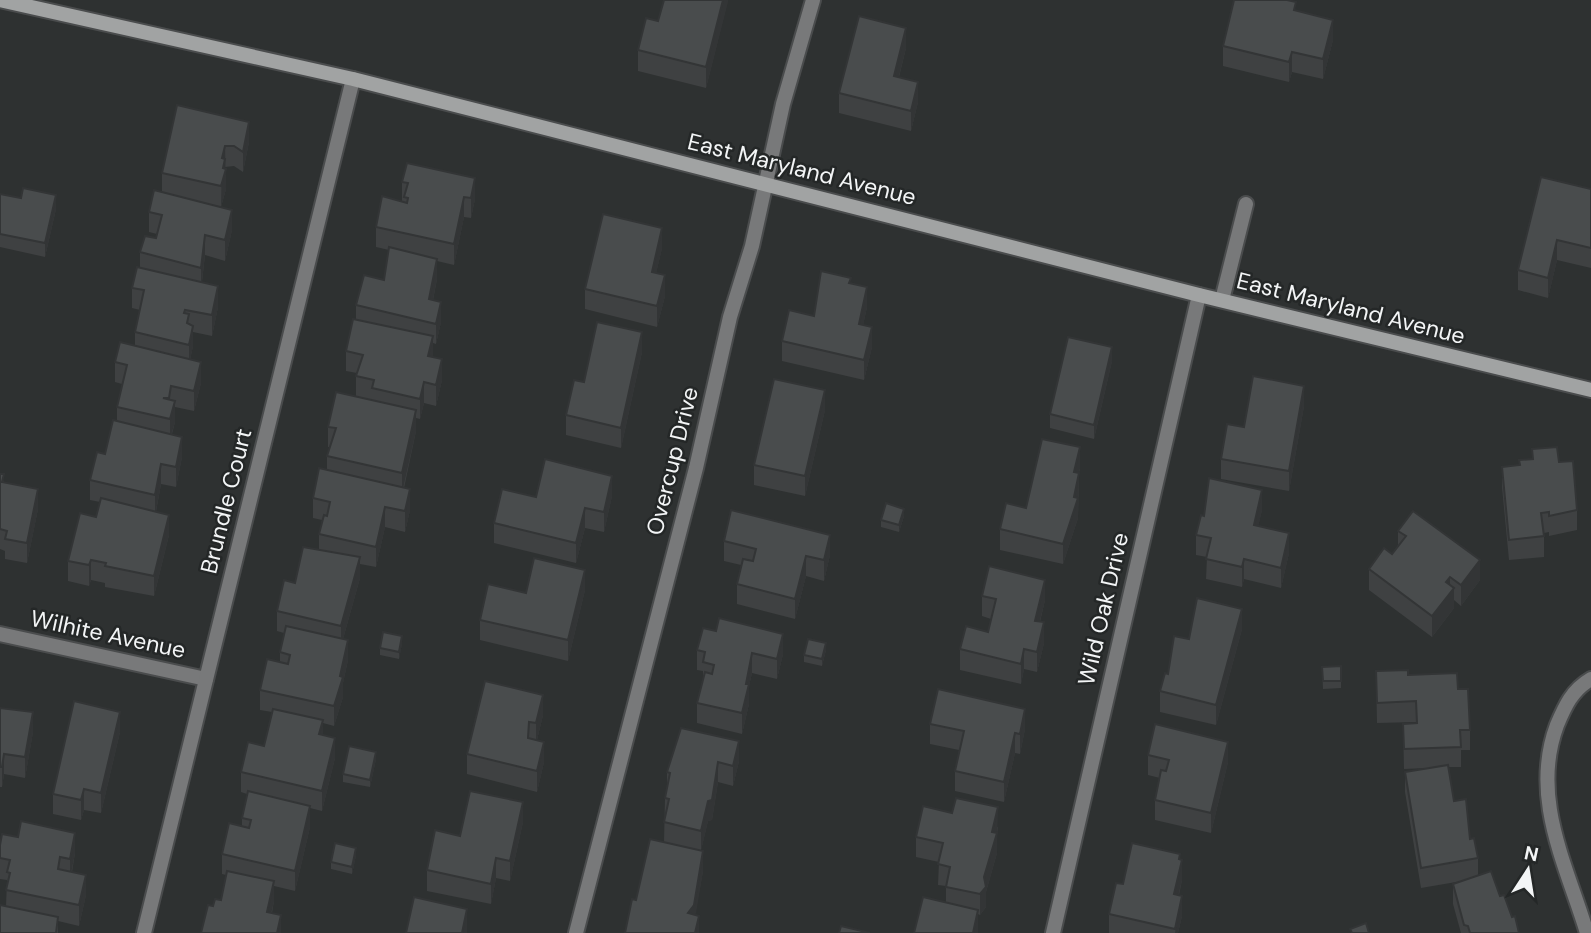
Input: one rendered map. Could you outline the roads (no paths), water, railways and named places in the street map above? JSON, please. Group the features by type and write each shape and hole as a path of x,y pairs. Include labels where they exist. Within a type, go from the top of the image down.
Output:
{"street":[{"name":"East Maryland Avenue","path":"0,0 354,79 1199,295 1591,390"},
{"name":"Overcup Drive","path":"576,933 696,468 730,317 752,246 783,104 813,0"},
{"name":"Brundle Court","path":"144,933 354,79"},
{"path":"1222,300 1246,204"},
{"name":"Wild Oak Drive","path":"1053,933 1199,295"},
{"name":"Wilhite Avenue","path":"0,634 206,679"},
{"path":"1587,933 1550,820 1546,769 1550,743 1564,707 1570,696 1591,679"}]}
